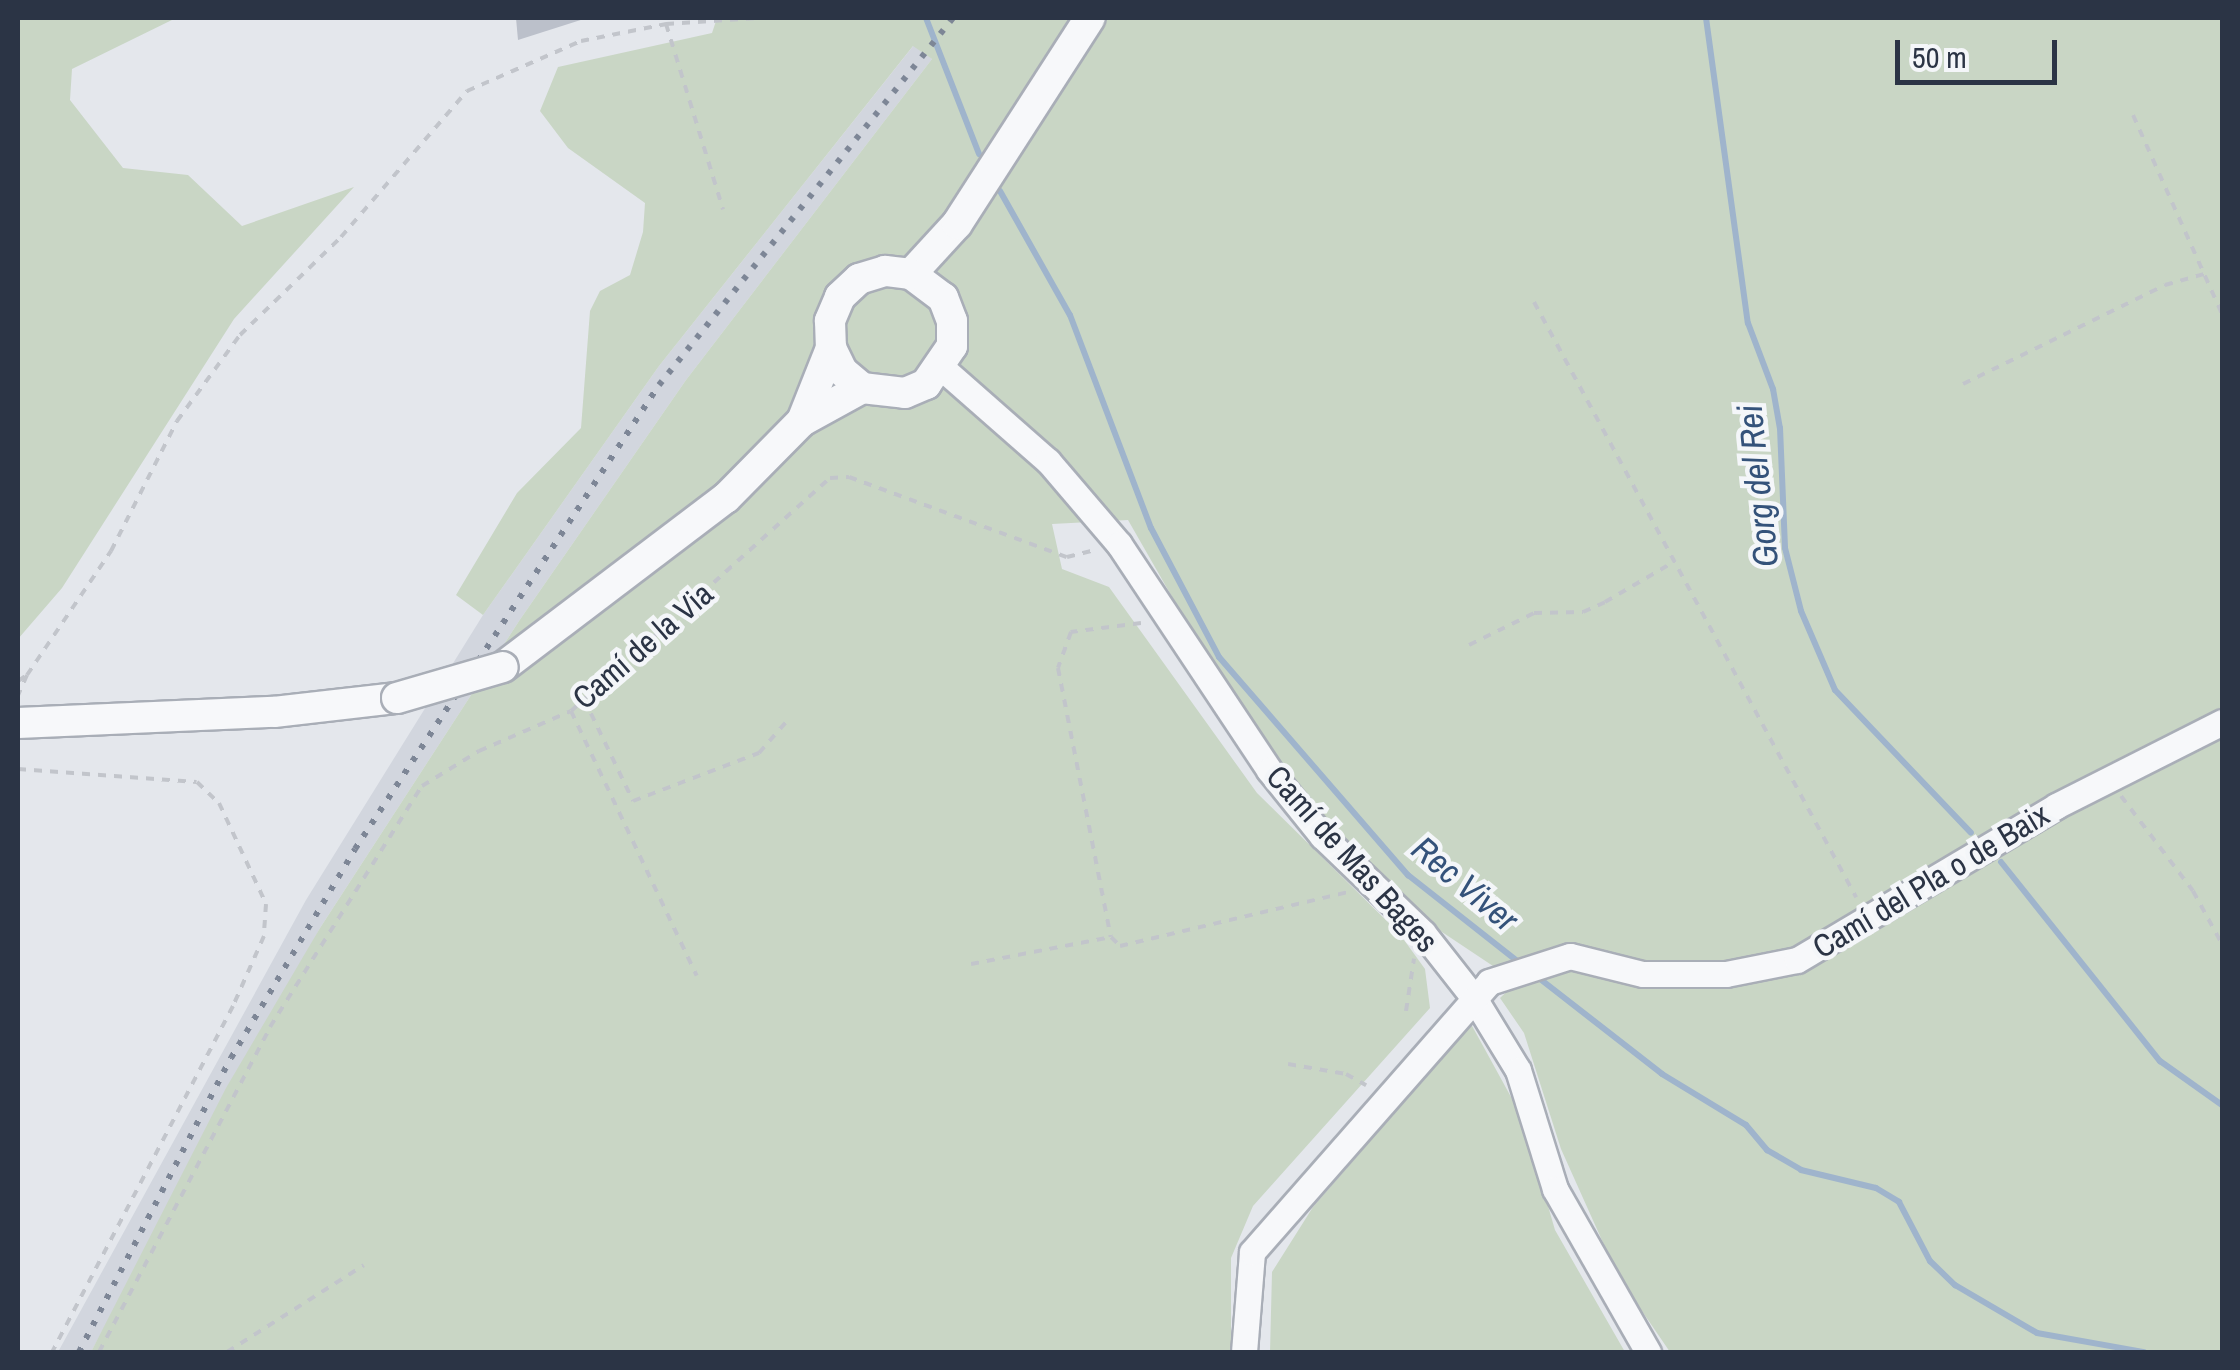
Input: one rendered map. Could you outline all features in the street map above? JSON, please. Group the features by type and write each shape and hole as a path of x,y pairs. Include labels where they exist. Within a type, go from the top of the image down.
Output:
{"street":[{"path":"911,274 957,224 1090,18"},
{"path":"943,298 911,274 884,271 850,288 830,321 831,348 842,371 862,388 906,393 942,368 952,334 943,298 957,224"},
{"path":"802,421 831,348"},
{"name":"Camí de Mas Bages","path":"942,368 1048,461 1118,544 1269,770 1456,976 1482,990 1518,1070 1555,1189 1648,1352"},
{"path":"18,723 274,712 396,698 503,667 726,498 802,421 862,388"},
{"name":"Camí del Pla o de Baix","path":"1482,990 1570,956 1643,974 1726,974 1797,960 2109,779 2222,722"},
{"path":"1244,1352 1252,1252 1482,990"}],"path":[{"path":"18,695 27,675 111,550 177,421 240,335 341,237 453,105 519,63 666,24 758,18"},
{"path":"666,24 722,209"},
{"path":"2133,115 2222,314"},
{"path":"1963,384 2165,284 2204,274"},
{"path":"1534,302 1670,564 1868,919"},
{"name":"Camí de la Via","path":"99,1352 270,1027 422,786 479,751 571,711 830,478 849,477 1067,557 1118,544"},
{"path":"1469,645 1534,613 1582,612 1670,564"},
{"path":"1151,628 1142,623 1071,632 1058,668 1111,937 1120,946 1355,890 1342,876"},
{"path":"18,681 27,675"},
{"path":"584,700 633,801 759,753 786,722"},
{"path":"571,711 697,976"},
{"path":"18,769 197,782 219,803 266,904 264,936 233,1006 52,1352"},
{"path":"2109,779 2193,890 2222,944"},
{"path":"971,964 1111,937"},
{"path":"1405,944 1432,970 1456,976"},
{"path":"1406,1012 1416,954"},
{"path":"1288,1064 1346,1074 1388,1097"},
{"path":"227,1352 364,1265"}],"shaded area":[{"path":"914,45 932,59 686,380 519,621 320,928 91,1352 58,1352 306,900 483,615 659,366"}],"green space":[{"path":"18,18 176,18 72,69 70,100 123,168 188,175 242,226 354,187 234,319 62,588 18,639"},
{"path":"717,18 2222,18 2222,1352 1670,1352 1618,1276 1561,1149 1524,1033 1500,998 1517,982 1418,916 1326,821 1218,677 1128,520 1052,524 1062,569 1109,587 1257,793 1399,933 1425,969 1430,1008 1253,1206 1231,1258 1231,1352 91,1352 226,1088 320,928 519,621 686,380 932,59 913,46 659,366 483,615 456,595 517,493 581,428 590,311 600,291 630,275 643,232 645,203 568,148 540,111 558,67 712,33"},
{"path":"1471,1024 1522,1117 1555,1230 1625,1352 1270,1352 1272,1272 1313,1207"}],"building":[{"path":"516,18 587,18 518,40"}],"waterway":[{"name":"Rec Viver","path":"926,18 979,154"},
{"name":"Gorg del Rei","path":"1706,18 1748,323 1773,389 1780,428 1785,548 1801,611 1835,690 1971,833"},
{"name":"Rec Viver","path":"1000,191 1070,315 1151,528 1219,657 1408,875 1521,964"},
{"name":"Gorg del Rei","path":"2001,862 2160,1061 2222,1105"},
{"name":"Rec Viver","path":"1535,975 1662,1074 1746,1125 1767,1150 1801,1170 1876,1188 1899,1202 1930,1261 1955,1285 2037,1333 2144,1352"}],"railway":[{"path":"79,1352 231,1058 355,849 659,385 953,18"}]}
